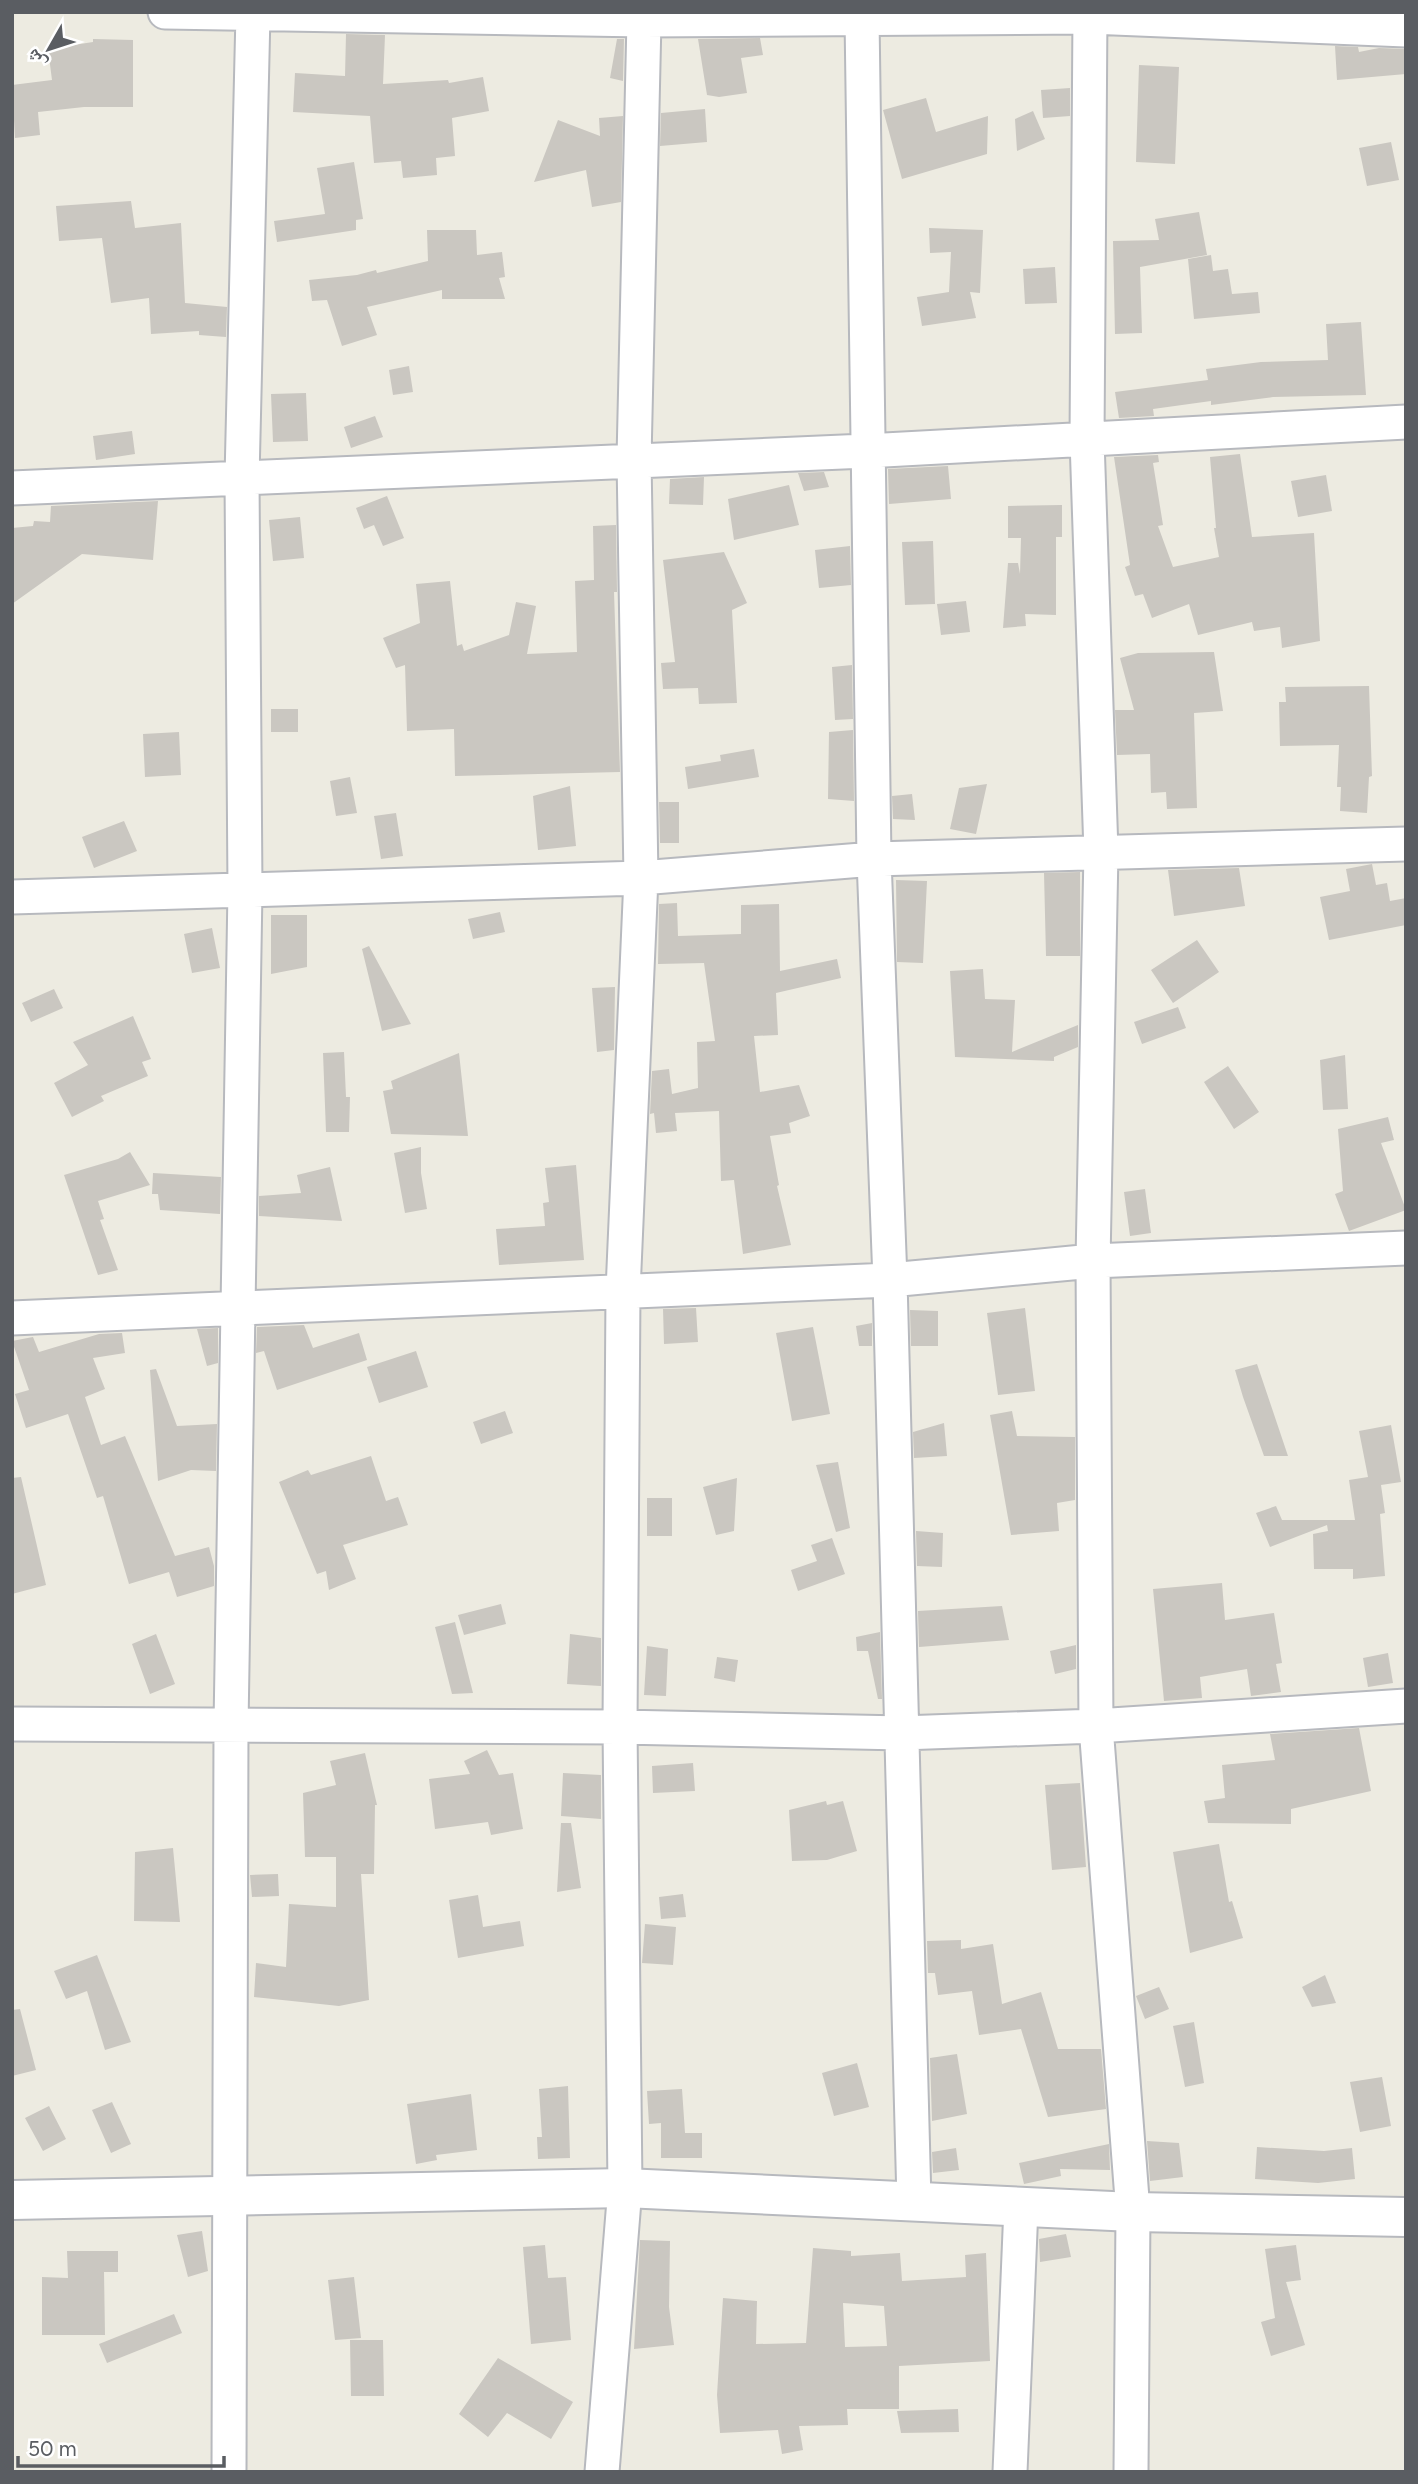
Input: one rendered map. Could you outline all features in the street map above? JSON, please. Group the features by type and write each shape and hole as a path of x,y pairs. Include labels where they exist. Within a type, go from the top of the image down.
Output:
{"street":[{"path":"165,12 644,20 1090,15 1406,30"},
{"path":"229,2472 231,1725 244,890 242,478 253,14"},
{"path":"1090,15 1087,440 1101,852 1093,1262 1096,1726 1133,2212 1130,2472"},
{"path":"862,18 866,451 874,859 890,1280 914,2202"},
{"path":"602,2472 625,2188 620,1727 623,1291 641,878 634,459 644,20"},
{"path":"12,488 866,451 1406,422"},
{"path":"12,897 641,878 874,859 1406,844"},
{"path":"12,1318 890,1280 1093,1262 1406,1248"},
{"path":"12,1724 620,1727 902,1733 1096,1726 1406,1706"},
{"path":"12,2200 625,2188 1133,2212 1406,2217"},
{"path":"1010,2472 1021,2207"}],"building":[{"path":"346,34 385,35 383,84 448,80 449,83 483,77 489,111 452,118 455,156 436,158 437,175 403,178 401,161 374,163 370,116 293,112 295,73 345,76"},
{"path":"760,38 763,55 741,58 747,93 719,97 707,95 698,39"},
{"path":"93,39 133,40 133,107 84,107 38,112 40,135 15,138 12,85 52,80 48,49 93,42"},
{"path":"617,39 624,39 623,81 610,78"},
{"path":"1335,46 1358,47 1359,52 1379,48 1406,49 1406,74 1337,80"},
{"path":"1139,65 1179,67 1175,164 1136,162"},
{"path":"1070,88 1070,116 1043,118 1041,90"},
{"path":"926,98 936,132 988,116 987,154 902,179 883,110"},
{"path":"705,109 707,142 660,146 661,113"},
{"path":"1033,111 1045,139 1017,151 1015,119"},
{"path":"623,116 621,202 592,207 586,170 534,182 558,120 600,136 599,118"},
{"path":"1391,142 1399,180 1367,186 1359,148"},
{"path":"354,162 363,219 356,220 356,230 277,242 274,221 325,214 317,168"},
{"path":"131,201 135,228 181,223 185,303 227,307 226,337 199,335 199,331 151,334 149,298 111,303 102,238 59,241 56,206"},
{"path":"1199,212 1207,255 1140,267 1142,333 1115,334 1113,241 1159,240 1155,219"},
{"path":"929,228 983,230 980,293 970,292 976,318 922,326 917,297 949,292 951,252 930,253"},
{"path":"427,230 476,230 477,255 502,252 505,277 499,278 505,299 442,299 442,290 367,307 377,335 342,346 327,300 312,301 309,280 357,275 376,270 377,273 428,261"},
{"path":"1211,255 1213,271 1228,269 1232,294 1258,292 1260,313 1194,319 1188,259"},
{"path":"1055,267 1057,303 1025,304 1023,269"},
{"path":"1361,322 1366,395 1273,397 1211,405 1211,401 1153,409 1154,416 1119,418 1115,392 1208,380 1206,369 1261,362 1328,360 1326,324"},
{"path":"409,366 413,392 393,395 389,370"},
{"path":"306,393 308,441 273,442 271,394"},
{"path":"375,416 383,437 351,448 344,427"},
{"path":"132,431 135,454 96,460 93,436"},
{"path":"1240,454 1252,537 1314,533 1320,641 1282,648 1280,627 1254,631 1252,622 1198,635 1189,604 1152,618 1143,594 1135,596 1125,567 1130,565 1114,457 1158,455 1159,462 1153,463 1163,525 1158,526 1173,567 1219,557 1214,528 1210,457"},
{"path":"948,466 951,499 889,504 888,469"},
{"path":"824,472 829,487 804,491 798,473"},
{"path":"1326,475 1332,511 1298,517 1291,481"},
{"path":"704,477 703,505 669,504 670,479"},
{"path":"789,485 799,525 734,540 728,499"},
{"path":"387,496 404,538 383,546 374,525 364,529 356,508"},
{"path":"158,501 153,560 82,554 12,604 12,528 33,526 34,521 50,522 51,506"},
{"path":"1062,505 1062,537 1056,537 1056,615 1025,614 1026,626 1003,628 1008,563 1018,563 1020,574 1021,538 1008,538 1008,506"},
{"path":"300,517 304,558 273,561 269,520"},
{"path":"616,525 617,592 614,592 620,772 455,776 454,729 407,731 405,665 396,668 383,638 420,623 416,584 450,581 457,646 462,644 464,651 509,635 516,602 536,606 527,654 577,652 575,581 594,580 593,526"},
{"path":"933,541 935,604 905,605 902,542"},
{"path":"850,546 851,585 819,588 815,550"},
{"path":"724,552 747,603 732,610 737,703 699,704 698,688 663,689 661,663 675,662 663,560"},
{"path":"966,601 970,632 941,635 937,604"},
{"path":"1214,652 1223,711 1194,713 1197,808 1167,809 1166,792 1151,793 1150,754 1117,755 1115,710 1134,710 1120,658 1138,653"},
{"path":"852,665 853,719 835,720 832,667"},
{"path":"1369,686 1372,776 1369,777 1367,813 1340,811 1341,787 1337,787 1339,745 1280,746 1279,702 1286,702 1285,687"},
{"path":"271,709 298,709 298,732 271,732"},
{"path":"853,730 854,801 828,799 829,732"},
{"path":"179,732 181,775 145,777 143,734"},
{"path":"754,749 759,777 688,789 685,767 721,761 720,755"},
{"path":"350,777 357,813 336,816 330,781"},
{"path":"987,784 976,834 950,829 959,788"},
{"path":"570,786 576,846 538,850 533,796"},
{"path":"912,794 915,820 893,819 892,796"},
{"path":"659,802 679,802 679,843 660,843"},
{"path":"396,813 403,856 381,859 374,816"},
{"path":"124,821 137,851 94,868 82,837"},
{"path":"1372,864 1376,885 1387,883 1390,901 1406,898 1406,925 1329,940 1320,897 1350,891 1346,869"},
{"path":"1239,868 1245,906 1174,916 1168,870"},
{"path":"1080,872 1080,956 1046,956 1044,873"},
{"path":"896,880 927,881 923,963 897,962"},
{"path":"677,903 678,936 741,934 741,905 779,904 780,971 837,959 841,978 776,993 778,1035 754,1036 760,1092 799,1085 810,1116 789,1123 791,1133 770,1136 779,1185 777,1186 791,1245 743,1254 734,1180 721,1181 719,1111 675,1113 677,1131 656,1133 654,1113 650,1114 652,1071 669,1069 672,1094 698,1088 697,1042 715,1041 704,963 658,964 659,904"},
{"path":"500,912 505,932 473,939 468,919"},
{"path":"271,915 307,915 307,967 271,974"},
{"path":"212,928 220,968 192,973 184,934"},
{"path":"1197,940 1219,972 1173,1003 1151,970"},
{"path":"369,946 411,1024 382,1031 362,949"},
{"path":"983,969 985,999 1015,1000 1012,1052 1078,1025 1078,1047 1054,1057 1054,1061 955,1057 950,971"},
{"path":"615,987 614,1050 597,1052 592,988"},
{"path":"54,989 63,1008 31,1022 22,1003"},
{"path":"1178,1007 1186,1028 1142,1044 1134,1022"},
{"path":"133,1016 151,1059 142,1062 148,1076 101,1096 104,1101 72,1117 54,1083 88,1065 73,1042"},
{"path":"344,1052 346,1097 350,1097 349,1132 326,1132 323,1053"},
{"path":"459,1053 468,1136 391,1134 383,1091 393,1089 391,1081"},
{"path":"1345,1055 1348,1109 1323,1110 1320,1060"},
{"path":"1228,1066 1259,1112 1234,1129 1204,1082"},
{"path":"1388,1117 1394,1140 1381,1143 1406,1210 1349,1231 1335,1194 1343,1191 1338,1129"},
{"path":"421,1147 421,1173 427,1209 405,1213 394,1153"},
{"path":"130,1152 150,1185 98,1201 104,1219 100,1220 118,1270 98,1275 64,1175 118,1159"},
{"path":"576,1165 584,1260 499,1265 496,1229 545,1226 543,1203 549,1202 545,1168"},
{"path":"330,1167 342,1221 259,1216 259,1196 301,1193 297,1175"},
{"path":"153,1173 221,1177 220,1214 160,1210 158,1194 152,1194"},
{"path":"1145,1189 1151,1233 1130,1236 1124,1192"},
{"path":"696,1308 698,1342 664,1344 663,1309"},
{"path":"1025,1308 1035,1391 998,1395 987,1313"},
{"path":"910,1310 938,1311 938,1346 911,1346"},
{"path":"872,1323 872,1346 859,1346 856,1326"},
{"path":"304,1325 313,1348 359,1333 367,1360 277,1390 264,1351 256,1353 257,1327"},
{"path":"813,1327 830,1414 792,1421 776,1333"},
{"path":"218,1328 218,1363 207,1366 197,1329"},
{"path":"122,1333 125,1353 93,1358 105,1389 85,1397 101,1445 125,1436 175,1556 209,1547 214,1566 214,1586 177,1597 169,1572 129,1584 103,1496 97,1498 68,1414 26,1428 15,1394 29,1390 12,1341 33,1337 39,1352 99,1334"},
{"path":"416,1351 428,1387 379,1403 367,1367"},
{"path":"1257,1364 1288,1456 1264,1456 1243,1397 1235,1370"},
{"path":"156,1369 177,1426 217,1424 216,1471 191,1470 158,1481 150,1370"},
{"path":"505,1411 513,1433 481,1444 473,1422"},
{"path":"1012,1411 1017,1436 1075,1437 1075,1500 1057,1503 1059,1531 1011,1535 990,1415"},
{"path":"944,1423 947,1456 914,1458 913,1432"},
{"path":"1391,1425 1401,1482 1381,1485 1385,1513 1380,1514 1385,1576 1353,1579 1353,1569 1314,1569 1313,1534 1328,1531 1327,1525 1270,1547 1256,1513 1276,1506 1282,1520 1355,1520 1349,1480 1368,1477 1359,1431"},
{"path":"371,1456 386,1501 398,1497 408,1525 343,1545 356,1579 329,1590 326,1571 317,1574 279,1482 308,1470 311,1475"},
{"path":"838,1462 850,1528 836,1532 816,1465"},
{"path":"21,1477 46,1585 12,1594 12,1478"},
{"path":"737,1478 734,1531 716,1535 703,1487"},
{"path":"647,1498 672,1498 672,1536 647,1536"},
{"path":"916,1531 943,1533 942,1567 917,1566"},
{"path":"832,1538 845,1574 798,1591 791,1570 817,1561 811,1545"},
{"path":"1222,1583 1225,1620 1274,1613 1282,1663 1276,1664 1281,1692 1251,1696 1247,1669 1200,1677 1202,1698 1164,1701 1153,1589"},
{"path":"501,1604 506,1624 464,1635 458,1615"},
{"path":"1002,1606 1009,1640 919,1647 918,1611"},
{"path":"455,1622 473,1693 452,1694 435,1627"},
{"path":"880,1632 882,1699 878,1699 868,1651 857,1651 856,1637"},
{"path":"156,1634 175,1684 150,1694 132,1644"},
{"path":"570,1634 601,1638 601,1686 567,1684"},
{"path":"1076,1645 1076,1669 1055,1674 1050,1651"},
{"path":"647,1646 668,1649 666,1696 644,1695"},
{"path":"1388,1653 1393,1683 1368,1687 1363,1658"},
{"path":"717,1657 738,1660 735,1682 714,1678"},
{"path":"1359,1728 1371,1791 1291,1809 1291,1824 1208,1823 1204,1801 1225,1798 1222,1765 1275,1760 1270,1734"},
{"path":"487,1750 499,1775 513,1773 523,1829 491,1835 488,1822 435,1829 429,1779 470,1774 464,1761"},
{"path":"365,1753 377,1805 374,1874 361,1874 369,2000 339,2006 254,1997 256,1963 286,1967 289,1904 336,1907 336,1857 305,1857 303,1793 336,1785 330,1761"},
{"path":"693,1763 695,1791 653,1793 652,1766"},
{"path":"563,1773 601,1775 601,1819 561,1816"},
{"path":"1080,1783 1086,1867 1052,1870 1045,1785"},
{"path":"826,1801 827,1805 843,1801 857,1851 827,1860 792,1861 789,1810"},
{"path":"561,1823 571,1823 581,1888 557,1892"},
{"path":"1219,1844 1229,1902 1232,1901 1243,1938 1190,1953 1173,1852"},
{"path":"173,1848 180,1922 134,1921 135,1852"},
{"path":"278,1874 279,1896 252,1897 250,1875"},
{"path":"683,1894 686,1917 661,1919 659,1897"},
{"path":"478,1895 483,1927 520,1921 524,1946 458,1958 449,1900"},
{"path":"645,1924 676,1927 673,1965 642,1963"},
{"path":"961,1940 961,1949 993,1944 1002,2004 1041,1992 1058,2049 1101,2049 1106,2109 1048,2117 1021,2029 979,2035 972,1991 938,1995 935,1973 928,1973 927,1941"},
{"path":"97,1955 131,2042 105,2050 87,1991 66,1999 54,1971"},
{"path":"1325,1975 1336,2003 1312,2007 1302,1987"},
{"path":"1159,1987 1169,2009 1145,2019 1136,1996"},
{"path":"20,2009 36,2070 12,2076 12,2010"},
{"path":"1194,2022 1204,2083 1185,2087 1173,2026"},
{"path":"957,2054 967,2114 932,2121 930,2058"},
{"path":"857,2063 869,2107 834,2116 822,2073"},
{"path":"1382,2077 1391,2126 1360,2132 1350,2082"},
{"path":"568,2086 570,2158 538,2159 537,2137 542,2137 539,2089"},
{"path":"682,2089 685,2133 702,2133 702,2158 661,2158 661,2123 649,2124 647,2091"},
{"path":"471,2094 477,2150 436,2155 437,2160 416,2164 407,2104"},
{"path":"112,2102 131,2144 111,2153 92,2110"},
{"path":"49,2106 66,2139 43,2151 25,2118"},
{"path":"1147,2141 1179,2143 1183,2177 1150,2181"},
{"path":"1109,2144 1110,2170 1060,2169 1061,2176 1024,2184 1019,2163"},
{"path":"1257,2147 1324,2151 1352,2148 1355,2179 1318,2183 1255,2179"},
{"path":"956,2148 959,2170 933,2173 932,2152"},
{"path":"202,2231 208,2271 188,2277 177,2235"},
{"path":"1066,2234 1071,2257 1040,2262 1039,2239"},
{"path":"640,2240 670,2241 669,2307 674,2345 634,2349"},
{"path":"545,2245 548,2278 566,2277 571,2340 531,2344 523,2247"},
{"path":"1296,2245 1301,2280 1286,2282 1305,2345 1271,2356 1261,2322 1275,2318 1265,2249"},
{"path":"813,2248 851,2251 851,2256 900,2253 902,2281 966,2277 965,2255 986,2253 990,2361 899,2366 899,2409 847,2409 848,2425 799,2426 803,2450 782,2454 778,2430 720,2433 717,2395 723,2298 757,2301 756,2344 806,2343","holes":["843,2303 884,2306 887,2346 845,2347"]},
{"path":"67,2251 118,2251 118,2272 104,2272 105,2335 42,2335 42,2277 68,2278"},
{"path":"354,2277 361,2338 335,2340 328,2280"},
{"path":"174,2314 182,2333 107,2363 99,2344"},
{"path":"350,2340 383,2340 384,2396 351,2396"},
{"path":"498,2358 573,2402 551,2439 507,2413 488,2437 459,2414"},
{"path":"958,2409 959,2432 901,2433 897,2411"}]}
